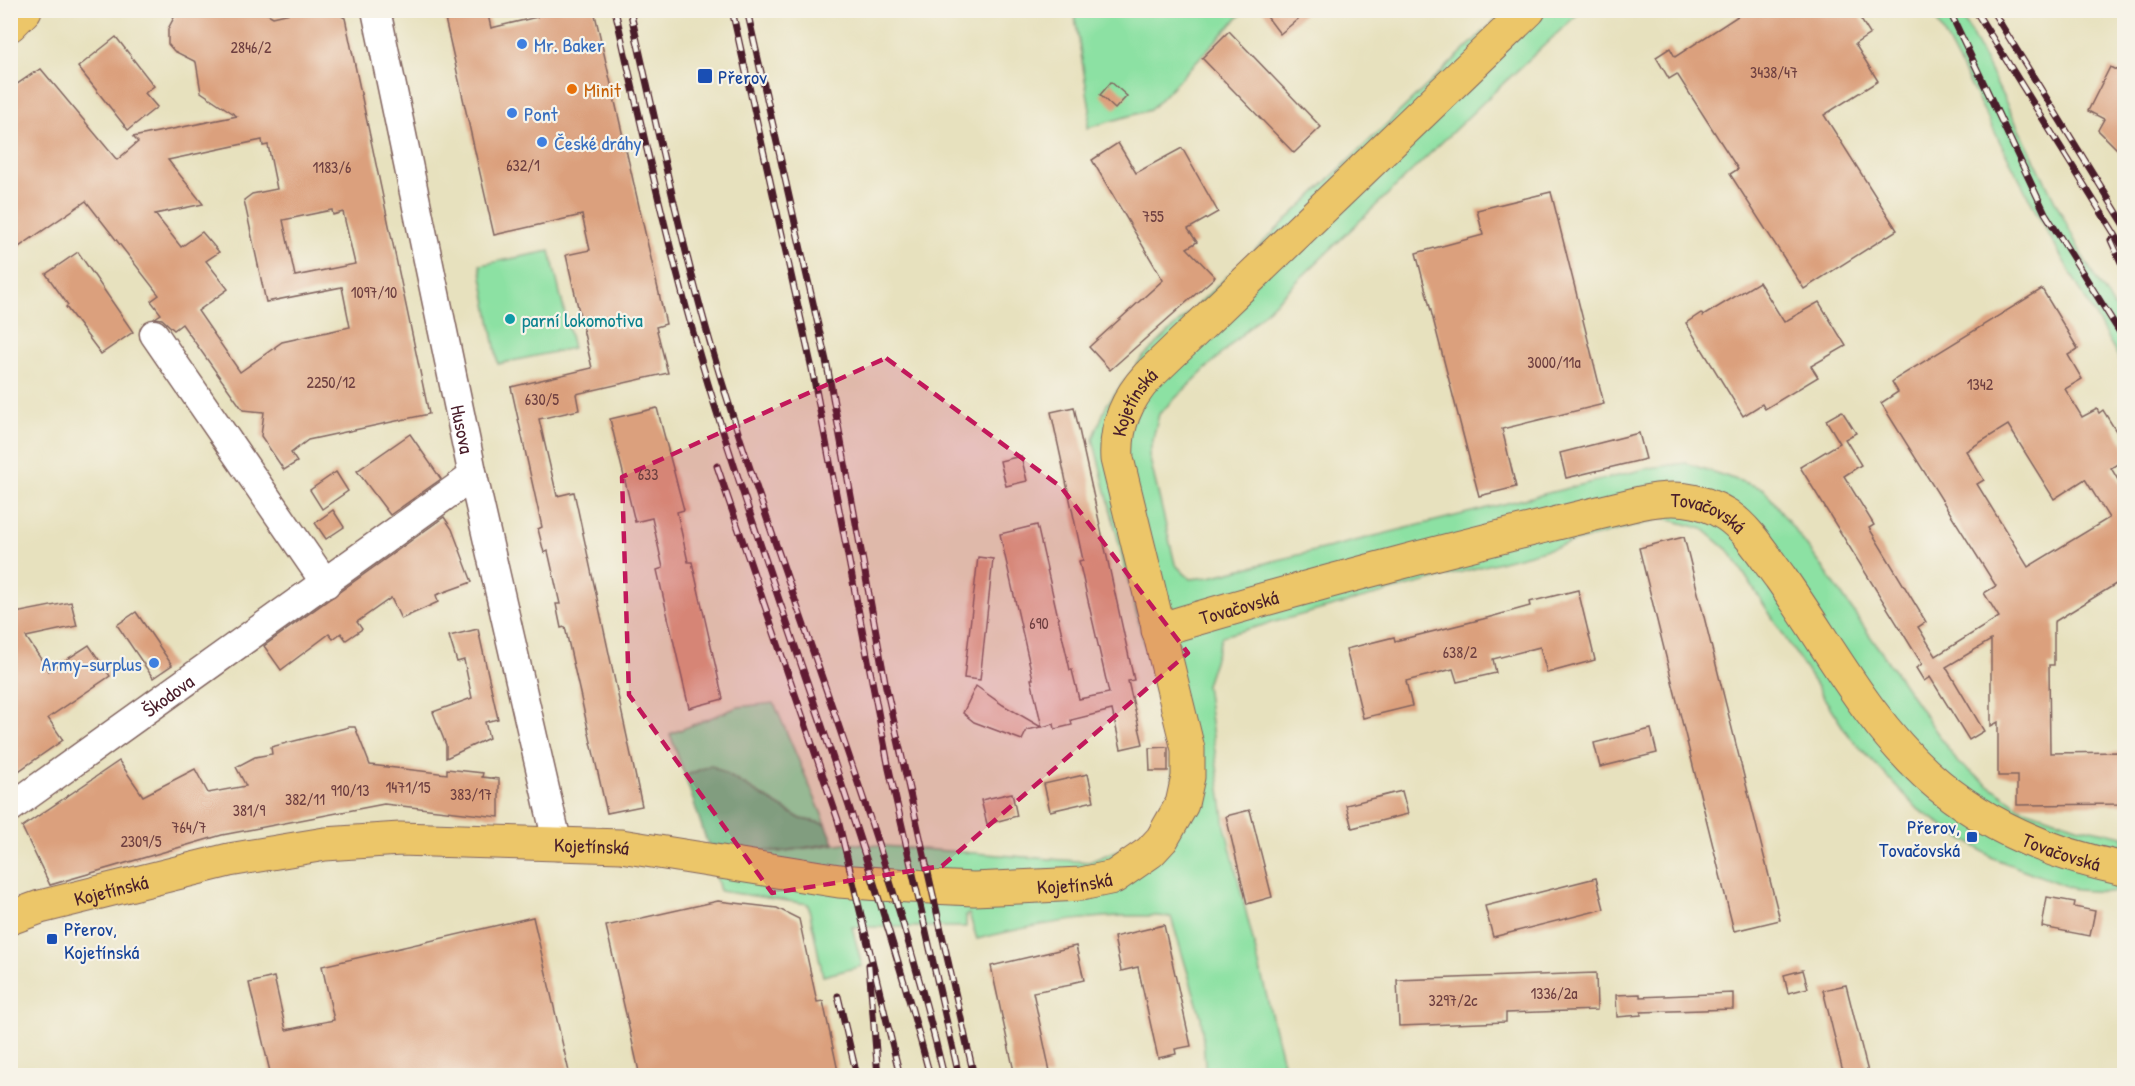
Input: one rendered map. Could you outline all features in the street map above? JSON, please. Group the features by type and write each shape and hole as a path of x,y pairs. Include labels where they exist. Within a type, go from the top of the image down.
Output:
{"main road":[{"path":"10,25 25,10"},
{"name":"Kojetínská","path":"20,911 230,860 325,844 400,840 621,846 839,881 909,886 1013,889 1081,884 1114,877 1150,852 1173,823 1182,804 1188,777 1188,749 1117,459 1119,424 1132,395 1148,376 1529,10"},
{"name":"Tovačovská","path":"1158,630 1224,608 1425,555 1651,501 1685,499 1702,502 1729,516 1745,531 1797,601 1884,728 1925,773 1954,798 2013,834 2066,855 2124,869"}],"street":[{"name":"Husova","path":"376,10 472,476 558,846"},
{"path":"154,334 326,584"},
{"name":"Škodova","path":"10,808 326,584 472,476"}],"highlighted area":[{"path":"886,358 1061,487 1188,653 942,866 772,893 629,695 622,477"}],"green space":[{"path":"1582,10 1159,414 1149,455 1175,564 1190,579 1210,577 1649,468 1686,463 1764,489 1821,565 1958,763 2021,808 2077,826 2124,836 2124,893 2076,890 1993,858 1919,810 1848,735 1730,552 1703,529 1664,518 1222,636 1206,685 1225,826 1286,1075 1206,1075 1201,1017 1171,917 1122,916 1073,920 977,939 969,914 966,915 966,927 852,927 862,966 823,976 808,904 720,891 708,845 778,852 845,843 1089,862 1128,846 1160,816 1174,787 1169,744 1093,439 1107,404 1142,358 1505,11"},
{"path":"1074,11 1244,11 1150,110 1087,128 1090,110"},
{"path":"1932,11 1960,11 2085,261 2124,323 2124,367 2041,221"},
{"path":"550,251 573,348 498,364 480,265"},
{"path":"774,703 826,824 801,819 711,765 685,776 670,734 738,707"},
{"path":"711,765 801,819 826,824 834,843 778,852 708,845 685,776"}],"building":[{"path":"178,10 261,10 273,17 303,10 332,10 345,18 429,414 308,440 291,453 297,462 284,470 261,436 264,412 243,410 182,324 174,330 162,319 155,318 161,314 151,301 159,295 86,201 10,253 10,89 35,72 41,69 117,160 138,142 133,137 237,116 201,92 196,62 174,51 168,44 168,29","holes":["262,140 263,146 268,145 277,189 252,194 244,200 266,302 342,287 350,327 282,342 240,372 198,311 228,289 206,261 219,252 202,232 181,247 155,214 203,204 168,160","332,210 333,215 343,212 355,264 295,276 283,220"]},
{"path":"443,10 487,10 491,28 537,17 535,10 594,10 666,324 656,327 668,373 576,394 579,410 539,419 557,496 574,492 642,806 607,813 565,627 561,628 556,604 560,604 548,551 544,553 538,529 542,527 511,387 592,368 566,255 590,250 582,215 494,235"},
{"path":"1262,10 1309,10 1280,34"},
{"path":"1747,10 1855,10 1870,34 1855,44 1878,81 1824,115 1897,230 1804,289 1730,174 1738,169 1677,74 1669,79 1656,57 1670,48 1675,57"},
{"path":"1229,31 1321,127 1294,153 1202,58"},
{"path":"116,37 154,86 145,93 157,107 128,130 78,67"},
{"path":"2110,67 2124,74 2124,156 2098,130 2104,119 2088,111"},
{"path":"1111,82 1127,96 1115,109 1100,95"},
{"path":"1118,143 1136,173 1182,148 1218,212 1188,229 1197,242 1187,248 1215,277 1110,370 1089,347 1163,280 1092,160"},
{"path":"1551,192 1604,404 1502,429 1516,487 1479,496 1416,253 1483,235 1477,210"},
{"path":"78,252 133,332 101,354 66,307 68,305 46,274"},
{"path":"1759,282 1784,322 1819,302 1846,346 1811,366 1818,377 1765,409 1762,404 1743,416 1686,323 1701,313 1703,316"},
{"path":"2042,289 2078,349 2068,355 2082,379 2065,389 2082,417 2097,409 2099,413 2103,410 2124,444 2124,460 2111,468 2124,490 2124,579 2054,622 2054,665 2049,665 2050,753 2124,752 2124,804 2017,805 2017,776 1998,776 1998,722 1991,726 1991,640 1946,667 1984,731 1969,740 1930,677 1924,681 1916,668 1922,664 1800,467 1840,443 1826,420 1842,411 1856,433 1845,439 1861,465 1844,476 1874,525 1869,528 1926,622 1918,627 1936,656 1999,617 1984,593 1996,586 1881,403 1898,392 1892,382","holes":["2008,425 2054,499 2085,479 2109,518 2028,567 1977,484 1984,480 1966,451"]},
{"path":"1074,407 1134,680 1128,681 1143,744 1121,749 1112,710 1071,720 1072,725 1055,729 1054,724 1042,727 1000,534 1037,525 1070,670 1072,670 1079,699 1109,693 1079,561 1083,560 1051,412"},
{"path":"657,408 684,510 677,512 688,562 692,562 723,699 689,708 657,570 663,568 652,518 635,522 610,419"},
{"path":"1639,433 1646,459 1566,478 1560,453"},
{"path":"410,434 441,479 390,515 357,471"},
{"path":"1021,456 1027,481 1006,486 1000,461"},
{"path":"336,472 348,491 322,509 310,490"},
{"path":"333,510 344,527 326,539 315,523"},
{"path":"444,517 452,529 472,582 436,595 438,602 401,619 391,598 357,622 362,629 346,640 341,633 333,639 329,634 281,670 264,646"},
{"path":"1684,537 1780,920 1734,931 1639,548"},
{"path":"978,557 993,559 980,680 964,678"},
{"path":"1578,590 1595,660 1547,673 1540,647 1493,659 1496,673 1457,682 1453,669 1406,681 1412,706 1363,718 1346,649 1394,637 1395,641 1483,619 1530,606 1529,602"},
{"path":"71,602 77,626 26,637 49,671 89,645 110,676 48,718 63,740 10,777 10,614"},
{"path":"136,612 172,665 153,678 117,625"},
{"path":"478,629 498,719 485,722 489,738 446,758 446,745 433,712 472,698 464,660 457,662 449,636"},
{"path":"976,686 1041,727 1027,730 1022,740 974,722 963,713"},
{"path":"355,727 370,765 447,774 447,769 483,773 482,777 499,779 499,817 384,804 222,835 50,885 22,827 119,761 143,796 195,769 208,793 246,786 236,767 255,757 272,754 271,747"},
{"path":"1651,729 1657,753 1600,767 1594,743"},
{"path":"1168,747 1168,771 1150,771 1149,748"},
{"path":"1088,774 1094,801 1050,811 1044,784"},
{"path":"1402,791 1408,814 1352,828 1346,805"},
{"path":"1012,793 1017,816 987,824 981,800"},
{"path":"1250,810 1272,897 1247,904 1226,816"},
{"path":"1596,878 1604,909 1493,937 1485,906"},
{"path":"2047,897 2075,902 2074,907 2095,911 2090,936 2042,927"},
{"path":"718,901 777,908 799,919 817,1002 823,1001 839,1076 640,1076 606,926"},
{"path":"533,917 570,1076 271,1076 249,983 274,977 286,1030 334,1020 322,966"},
{"path":"1164,925 1191,1046 1175,1049 1176,1054 1158,1058 1138,967 1121,971 1114,937"},
{"path":"1076,946 1084,980 1071,983 1071,985 1033,992 1051,1076 1015,1076 991,966"},
{"path":"1803,970 1808,988 1788,993 1784,975"},
{"path":"1596,973 1597,1010 1506,1013 1506,1022 1399,1026 1397,980"},
{"path":"1846,985 1869,1076 1844,1076 1823,990"},
{"path":"1733,993 1733,1009 1641,1012 1641,1015 1617,1017 1616,995 1640,994 1640,997"}],"railway":[{"path":"615,10 660,206 713,400 881,905 930,1076"},
{"path":"630,10 674,204 712,348 754,480 870,818 922,989 944,1076"},
{"path":"732,10 812,369 889,769 959,1076"},
{"path":"747,10 827,365 886,687 974,1076"},
{"path":"1949,10 2045,213 2124,339"},
{"path":"1975,10 2124,249"},
{"path":"1992,10 2124,224"},
{"path":"2111,240 2124,269"},
{"path":"717,466 838,820 900,1076"},
{"path":"869,965 878,1076"},
{"path":"838,996 857,1076"}],"place":[{"name":"Mr. Baker","path":"522,44"},
{"name":"Přerov","path":"705,76"},
{"name":"Minit","path":"572,89"},
{"name":"Pont","path":"512,113"},
{"name":"České dráhy","path":"542,142"},
{"name":"parní lokomotiva","path":"510,319"},
{"name":"Army-surplus","path":"154,663"},
{"name":"Přerov, Tovačovská","path":"1972,837"},
{"name":"Přerov, Kojetínská","path":"52,939"}]}
